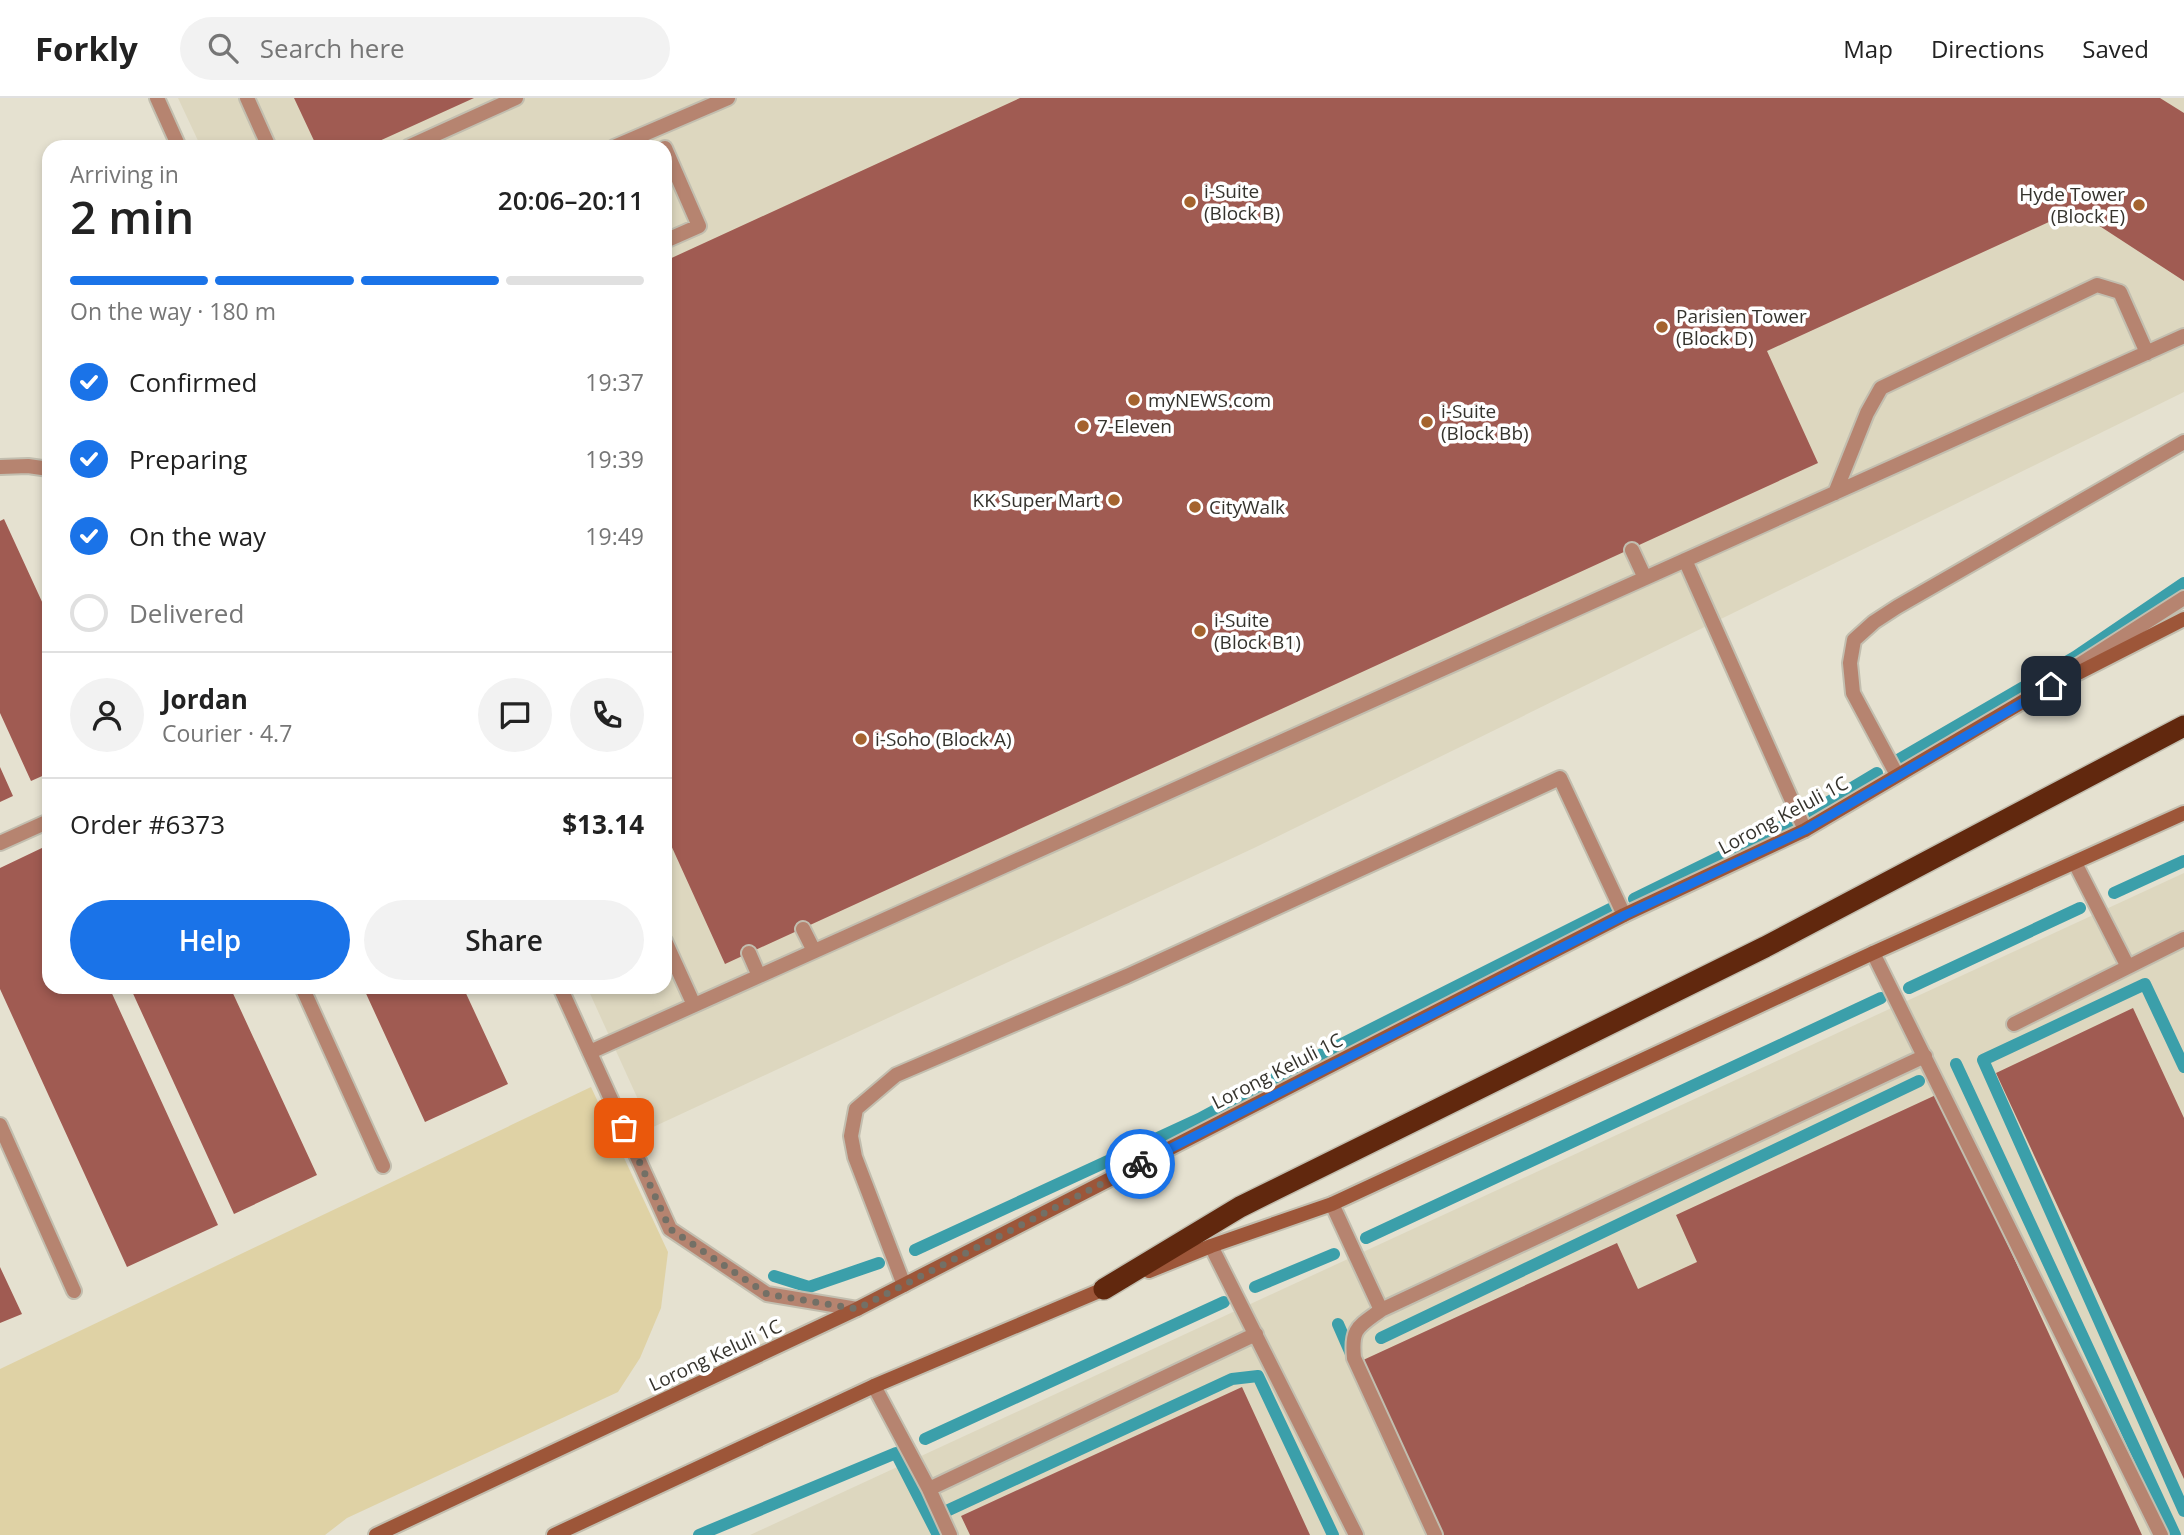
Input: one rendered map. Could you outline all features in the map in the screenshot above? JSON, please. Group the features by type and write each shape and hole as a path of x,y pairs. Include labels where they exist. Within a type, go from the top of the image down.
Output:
{"highway":[{"path":"1104,1289 1240,1207 1765,947 2184,726"}],"street":[{"path":"157,98 176,140"},
{"path":"247,98 266,140"},
{"path":"423,140 516,98"},
{"path":"630,140 728,98"},
{"path":"656,129 661,140"},
{"path":"672,164 699,226 672,238"},
{"path":"1835,493 1867,413 1881,388 2097,285 2120,292 2147,353"},
{"path":"590,1052 2184,336"},
{"path":"1896,775 1853,692 1850,663 1854,640 1874,622 1897,607 2184,442"},
{"path":"0,467 42,468"},
{"path":"1632,550 1645,579"},
{"path":"1685,560 1805,830"},
{"path":"2029,698 2184,598"},
{"name":"Lorong Keluli 1C","path":"376,1535 857,1309 1625,915 1805,830 2029,698 2184,619"},
{"path":"904,1285 855,1157 851,1136 856,1109 896,1075 1127,976 1560,778 1625,915"},
{"path":"554,1535 874,1386 1211,1246 1332,1204 1873,953 2184,813"},
{"path":"0,843 42,824"},
{"path":"2075,863 2128,967"},
{"path":"803,929 814,951"},
{"path":"2014,1024 2128,967 2183,943"},
{"path":"749,953 759,976"},
{"path":"1873,953 2161,1535"},
{"path":"672,956 694,1005"},
{"path":"305,994 383,1166"},
{"path":"563,994 670,1229 767,1294 857,1309"},
{"path":"1435,1535 1354,1358 1353,1340 1357,1328 1381,1310 1925,1056"},
{"path":"0,1125 74,1291"},
{"path":"1332,1204 1381,1310"},
{"path":"1211,1246 1356,1535"},
{"path":"929,1489 1256,1334"},
{"path":"874,1386 929,1489 950,1535"}],"shaded area":[{"name":"CityWalk","path":"178,98 2184,98 2184,392 1254,848 651,1128 590,994 672,994 672,140 198,140"},
{"path":"2184,873 2184,1535 750,1535"},
{"path":"591,1087 668,1252 661,1308 640,1358 618,1392 347,1518 325,1535 0,1535 0,1369"}],"building":[{"path":"294,98 474,98 381,140 314,140"},
{"name":"CityWalk","path":"1020,98 2160,98 2184,113 2184,281 2075,210 1767,351 1818,463 725,964 672,847 672,258"},
{"path":"4,519 42,602 42,776 31,781 0,713 0,521"},
{"path":"0,767 13,796 0,802"},
{"path":"42,848 42,994 112,994 218,1225 127,1267 0,989 0,868"},
{"path":"133,994 233,994 317,1175 234,1214"},
{"path":"366,994 466,994 508,1084 425,1122"},
{"path":"2133,1008 2184,1118 2184,1479 1996,1073"},
{"path":"1938,1094 2142,1535 1441,1535 1361,1361 1617,1243 1638,1289 1697,1262 1676,1215"},
{"path":"0,1267 22,1314 0,1323"},
{"path":"1242,1387 1310,1535 970,1535 961,1516"}],"waterway":[{"path":"1898,760 2075,657 2184,583"},
{"path":"1812,812 1877,773"},
{"path":"1634,899 1789,823"},
{"path":"2114,893 2184,861"},
{"path":"1909,988 2080,908"},
{"path":"915,1250 1199,1119 1294,1068 1610,909"},
{"path":"2184,1067 2145,984 1983,1060 2184,1511"},
{"path":"1366,1238 1881,998"},
{"path":"1956,1064 2175,1535"},
{"path":"1381,1338 1919,1081"},
{"path":"1255,1287 1334,1254"},
{"path":"774,1276 809,1287 879,1263"},
{"path":"925,1439 1224,1302"},
{"path":"1338,1324 1352,1356"},
{"path":"940,1514 1232,1379 1258,1376 1333,1535"},
{"path":"699,1535 896,1453 938,1535"}],"way so far":[{"path":"624,1128 670,1229 767,1294 857,1309 1140,1164"}],"place":[{"name":"i-Suite (Block B)","path":"1190,202"},
{"name":"Hyde Tower (Block E)","path":"2139,205"},
{"name":"Parisien Tower (Block D)","path":"1662,327"},
{"name":"myNEWS.com","path":"1134,400"},
{"name":"i-Suite (Block Bb)","path":"1427,422"},
{"name":"7-Eleven","path":"1083,426"},
{"name":"KK Super Mart","path":"1114,500"},
{"name":"CityWalk","path":"1195,507"},
{"name":"i-Suite (Block B1)","path":"1200,631"},
{"name":"i-Soho (Block A)","path":"861,739"}],"route":[{"path":"1140,1164 1625,915 1805,830 2051,686"}]}
